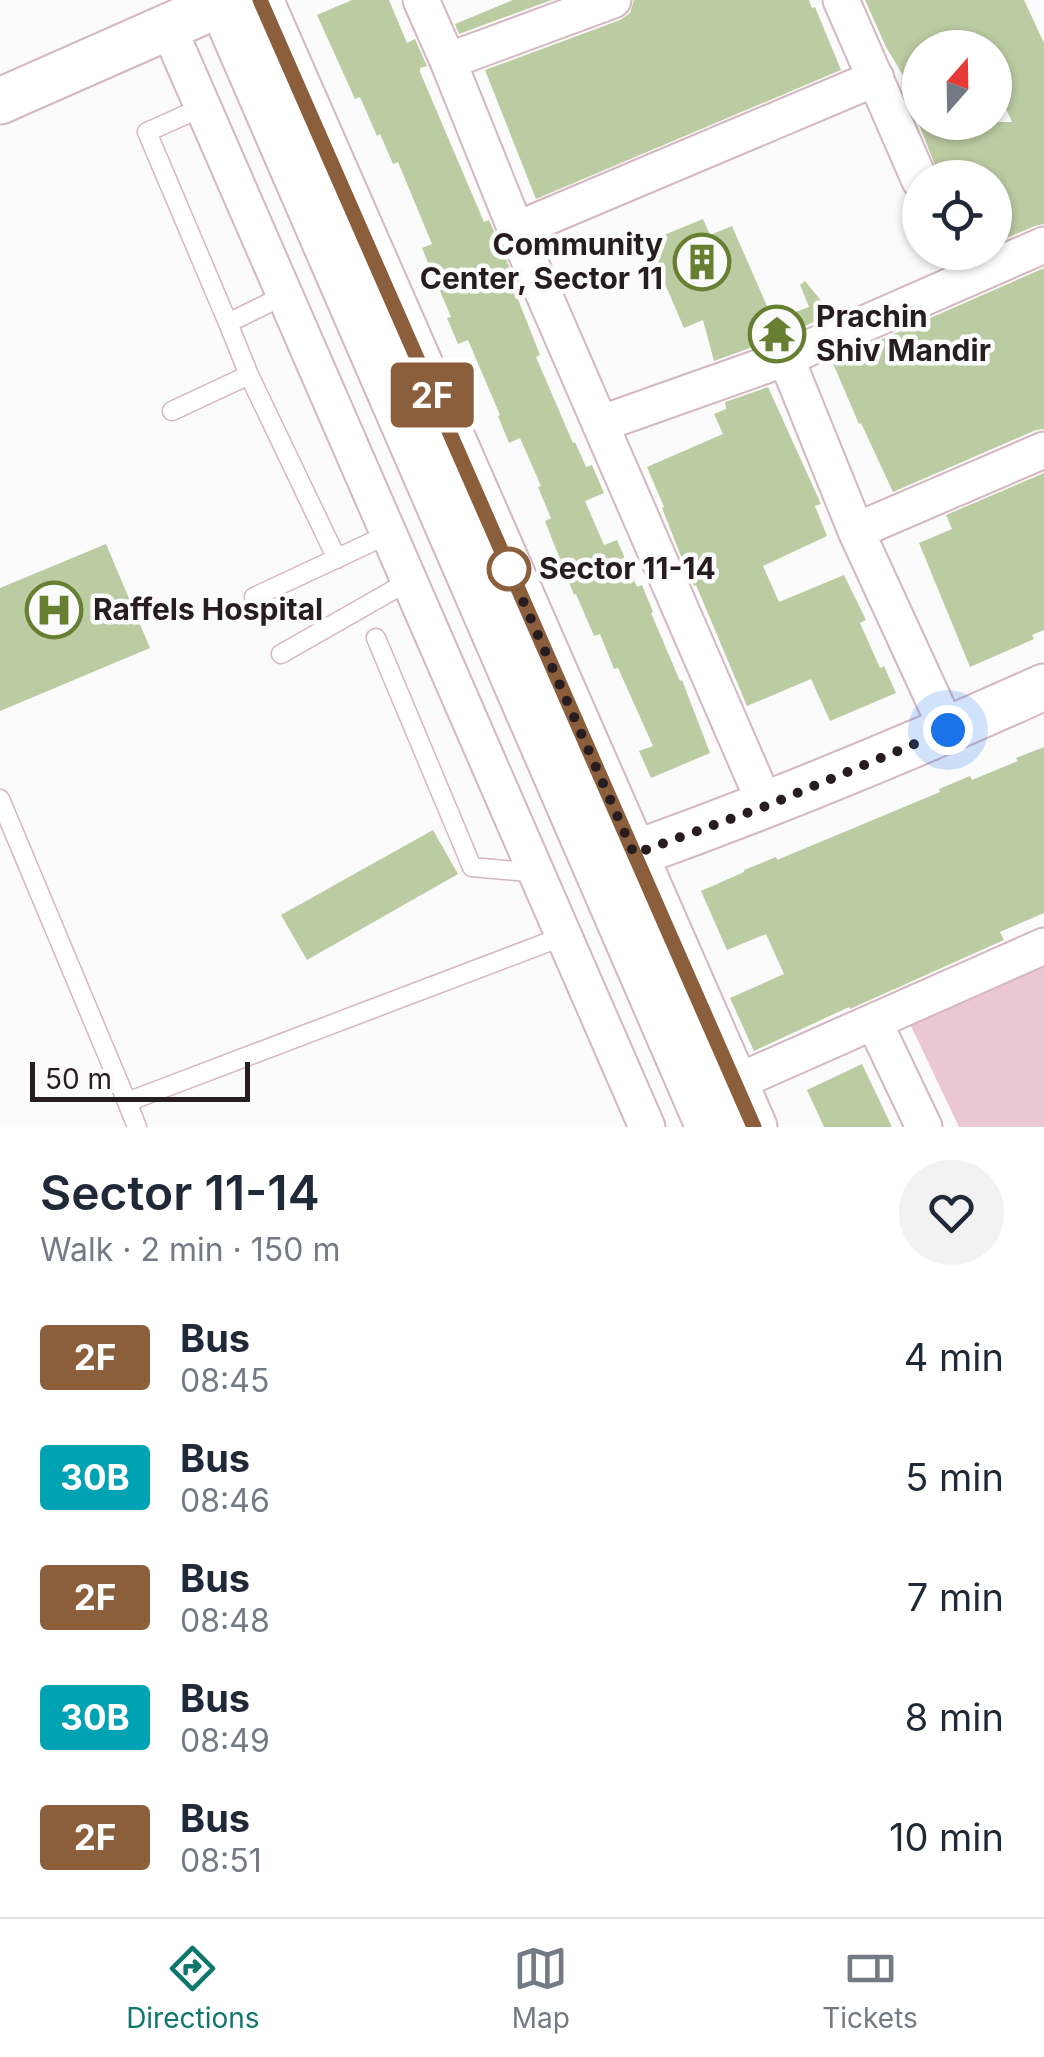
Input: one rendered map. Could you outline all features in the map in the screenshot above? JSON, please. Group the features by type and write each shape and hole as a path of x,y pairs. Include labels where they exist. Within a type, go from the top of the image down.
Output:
{"street":[{"path":"421,0 516,230 766,806"},
{"path":"448,61 613,0"},
{"path":"841,0 911,160"},
{"path":"0,100 234,1"},
{"path":"234,1 634,854 754,1127"},
{"path":"234,1 709,1127"},
{"path":"168,27 642,1115 690,1082"},
{"path":"516,230 876,78"},
{"path":"1012,253 1044,245"},
{"path":"600,424 786,358 949,270"},
{"path":"786,358 856,531 948,730"},
{"path":"856,531 1044,450"},
{"path":"634,854 766,806 1044,687"},
{"path":"735,1082 1044,946"},
{"path":"874,1022 924,1127"}],"lane":[{"path":"203,108 148,132 249,375 338,559"},
{"path":"228,323 284,295"},
{"path":"172,411 249,375"},
{"path":"254,597 389,534"},
{"path":"281,654 409,580"},
{"path":"376,638 472,867 537,874"},
{"path":"0,798 137,1127"},
{"path":"127,1102 564,936"}],"shaded area":[{"path":"1044,961 1044,1127 959,1127 910,1024"}],"building":[{"path":"352,0 389,0 407,43 415,39 427,66 420,68 420,72 484,222 489,220 516,282 512,284 540,355 536,357 573,443 586,467 592,465 604,493 585,501 604,545 617,540 637,587 642,585 710,753 651,778 639,751 653,746 618,668 614,669 600,634 594,636 574,595 545,521 551,518 538,487 541,486 520,438 509,443 468,340 458,344 422,248 432,244 398,162 393,164 360,97 355,99 317,15"},
{"path":"513,0 552,0 459,34 455,24"},
{"path":"634,0 809,0 841,70 536,199 485,70 620,20 630,13"},
{"path":"865,0 1024,0 1044,43 1044,224 1012,236 1012,160 933,160 925,140 1012,140 1012,30 902,30 902,74"},
{"name":"Community Center, Sector 11","path":"703,219 710,235 732,226 773,320 809,307 800,285 805,281 832,314 714,361 703,320 684,328 647,242"},
{"path":"1044,268 1044,429 893,492 832,361"},
{"path":"768,387 821,504 815,506 827,536 763,566 779,602 844,575 866,620 860,623 896,693 830,721 811,679 747,706 684,564 647,467 723,434 714,414 726,409 725,402"},
{"path":"1044,473 1044,630 1032,635 1034,639 970,667 919,543 952,529 946,515"},
{"path":"106,544 150,648 0,711 0,588"},
{"path":"1044,747 1044,913 1000,932 1004,940 754,1051 730,998 784,974 766,934 727,950 701,891"},
{"path":"433,830 458,874 307,960 281,915"},
{"path":"862,1064 892,1127 824,1127 807,1090"}],"bus line":[{"name":"2F","path":"260,0 754,1127"}],"place":[{"name":"Community Center, Sector 11","path":"702,262"},
{"name":"Prachin Shiv Mandir","path":"777,334"},
{"name":"Sector 11-14","path":"509,569"},
{"name":"Raffels Hospital","path":"54,610"}],"route":[{"path":"509,569 634,854 766,806 948,730"}]}
